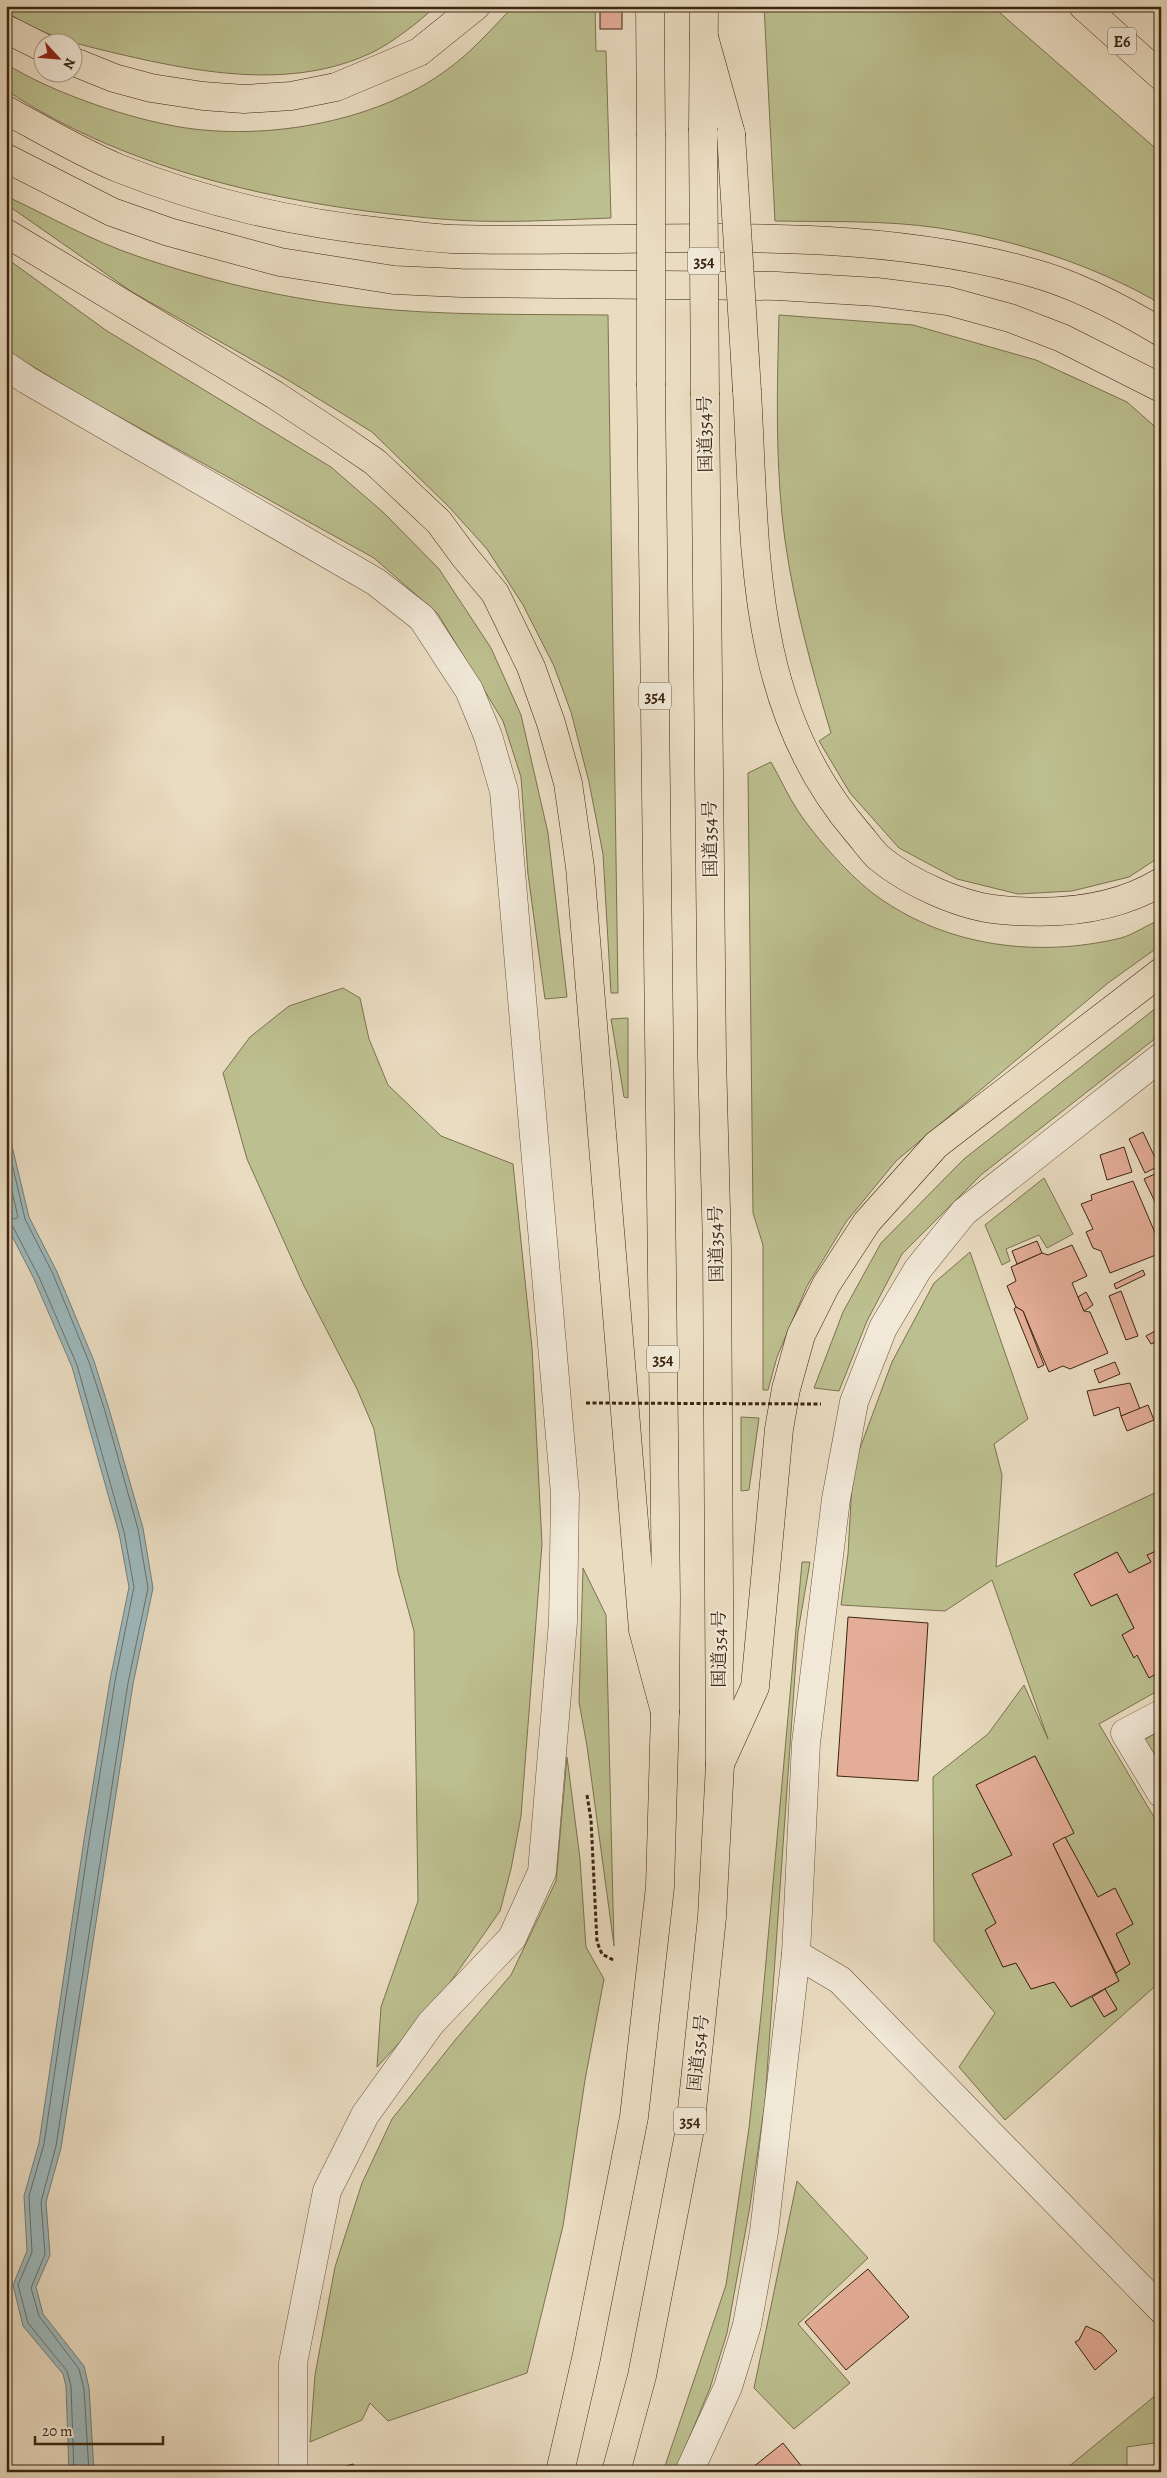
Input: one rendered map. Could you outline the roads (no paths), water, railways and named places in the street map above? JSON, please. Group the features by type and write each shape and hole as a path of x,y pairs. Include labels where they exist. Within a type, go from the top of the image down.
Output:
{"highway":[{"path":"82,65 114,78 151,88 211,97 244,99 291,96 336,87 419,52 476,6"},
{"name":"354","path":"560,2472 586,2359 634,2117 660,1887 665,1712 650,6"},
{"name":"国道354号","path":"616,2472 642,2376 690,2129 712,1917 720,1764 717,1258 705,395 704,6"},
{"name":"E6","path":"1083,6 1161,76"},
{"path":"6,28 32,42"},
{"path":"704,36 731,134 758,580 768,650 792,727 829,797 878,856 906,876 948,896 982,908 1066,913 1109,903 1147,890 1161,882"},
{"path":"6,110 115,166 186,193 246,210 280,217 372,231 450,239 779,238 900,247 962,257 1032,272 1080,291 1161,332"},
{"path":"6,158 112,212 168,232 280,262 413,281 778,286 876,292 948,301 1010,318 1062,338 1161,388"},
{"path":"6,233 275,395 375,462 439,522 495,593 531,667 551,722 568,783 580,867 643,1630 665,1712"},
{"path":"720,1764 755,1687 780,1430 786,1389 801,1335 826,1284 867,1222 936,1145 1161,972"}],"street":[{"path":"6,366 27,380 376,582 422,618 469,690 488,736 504,791 565,1494 563,1622 542,1872 512,1938 431,2023 365,2115 327,2191 293,2363 294,2472"},
{"path":"689,2472 728,2387 747,2325 764,2232 796,1954 806,1743 836,1499 854,1402 882,1328 918,1269 964,1212 1161,1057"},
{"path":"1161,1714 1125,1733 1161,1793"},
{"path":"796,1954 840,1980 1161,2309"}],"water":[{"path":"6,1121 29,1217 57,1272 94,1361 143,1528 153,1588 133,1684 61,2148 46,2202 50,2255 36,2287 43,2314 84,2366 89,2388 94,2472 69,2472 66,2386 63,2374 23,2326 13,2285 27,2251 24,2196 39,2143 84,1840 110,1680 129,1587 119,1533 72,1367 34,1279 6,1224"}]}
